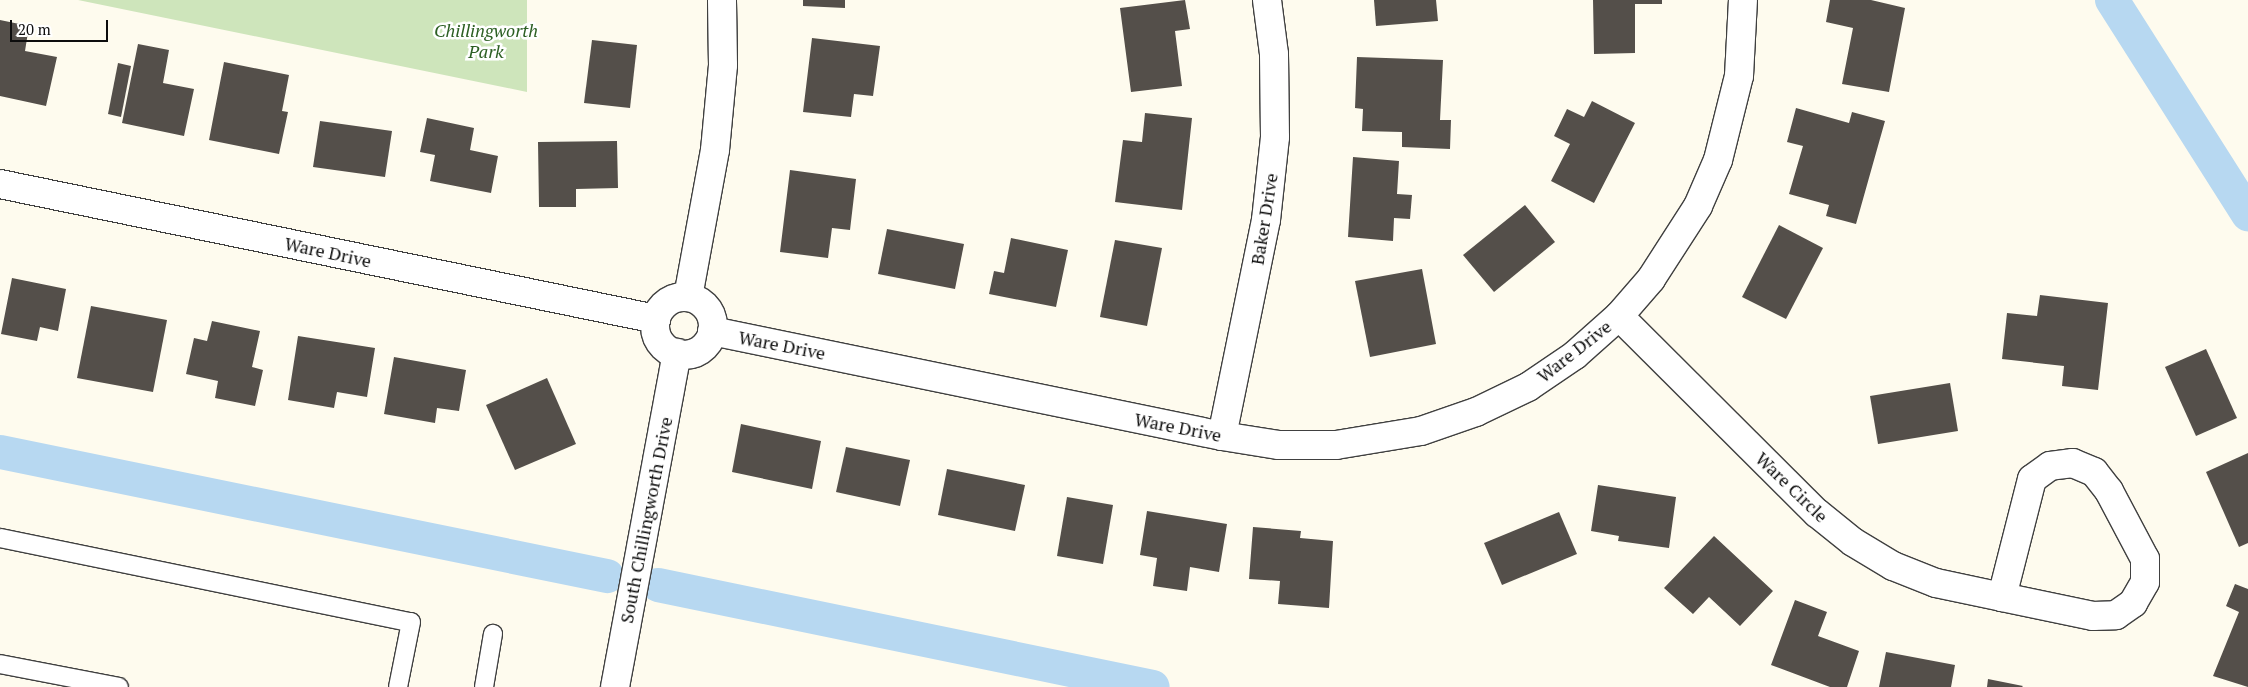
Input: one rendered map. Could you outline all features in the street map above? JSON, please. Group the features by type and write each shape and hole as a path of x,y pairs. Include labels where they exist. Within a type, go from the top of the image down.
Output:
{"street":[{"path":"688,297 715,150 723,65 722,0"},
{"name":"Baker Drive","path":"1222,436 1266,220 1275,137 1274,54 1267,0"},
{"name":"Ware Drive","path":"712,331 1222,436 1279,444 1336,445 1421,430 1476,412 1528,387 1575,355 1619,316 1668,255 1698,206 1718,160 1739,76 1743,0"},
{"name":"Ware Drive","path":"0,184 656,319"},
{"path":"688,297 708,308 712,331 701,349 677,353 660,341 656,319 664,305 673,299 688,297"},
{"name":"Ware Circle","path":"1619,316 1818,513 1853,542 1893,566 1936,583 2002,597 2093,616 2116,615 2133,603 2146,582 2145,559 2109,491 2094,472 2073,463 2050,466 2032,479 2002,597"},
{"name":"South Chillingworth Drive","path":"615,687 677,353"}],"lane":[{"path":"0,538 411,622 398,687"},
{"path":"484,687 493,634"},
{"path":"0,664 119,687"}],"green space":[{"name":"Chillingworth Park","path":"78,0 527,0 527,92"}],"building":[{"path":"803,0 845,0 845,8 803,6"},
{"path":"1185,0 1190,29 1175,31 1182,86 1131,92 1120,8"},
{"path":"1374,0 1436,0 1438,21 1376,26"},
{"path":"1593,0 1662,0 1662,4 1635,4 1635,53 1594,54"},
{"path":"1830,0 1871,0 1905,8 1889,92 1842,84 1853,28 1826,22"},
{"path":"0,20 29,26 25,51 57,57 46,106 0,96"},
{"path":"812,38 880,46 873,96 854,94 851,117 803,112"},
{"path":"592,40 637,45 630,108 584,103"},
{"path":"138,44 169,50 163,83 194,89 184,136 122,123"},
{"path":"1357,57 1443,60 1440,120 1451,120 1450,149 1402,147 1402,132 1362,131 1363,109 1355,108"},
{"path":"224,62 289,75 282,111 288,112 279,154 209,140"},
{"path":"118,63 131,66 121,117 108,114"},
{"path":"1592,101 1635,123 1594,203 1551,181 1570,144 1554,136 1567,109 1584,117"},
{"path":"1796,108 1849,123 1852,112 1885,121 1856,224 1826,216 1829,205 1789,194 1803,146 1787,142"},
{"path":"1145,113 1192,118 1182,210 1115,202 1123,140 1142,142"},
{"path":"427,118 474,128 470,150 498,156 491,193 430,181 435,155 420,152"},
{"path":"320,121 392,131 385,177 313,167"},
{"path":"617,141 618,188 576,189 576,207 539,207 538,142"},
{"path":"1353,157 1399,161 1397,194 1412,195 1410,219 1394,218 1393,241 1348,237"},
{"path":"790,170 856,179 850,230 832,228 828,258 780,252"},
{"path":"1525,205 1555,242 1494,292 1463,255"},
{"path":"1779,225 1823,248 1786,319 1742,297"},
{"path":"887,229 964,244 955,289 878,274"},
{"path":"1011,238 1068,250 1056,307 989,294 994,271 1004,273"},
{"path":"1115,240 1162,248 1147,326 1100,317"},
{"path":"1422,269 1436,344 1370,357 1355,281"},
{"path":"12,278 66,289 58,331 40,327 37,341 1,334"},
{"path":"2040,295 2108,303 2098,390 2062,386 2064,366 2002,359 2007,313 2037,316"},
{"path":"91,306 167,320 153,392 77,378"},
{"path":"212,321 260,331 252,367 263,370 255,406 215,398 218,381 186,374 194,338 207,341"},
{"path":"298,336 375,348 367,397 337,392 334,408 288,400"},
{"path":"2206,349 2237,418 2196,436 2165,367"},
{"path":"394,357 466,370 459,411 437,408 435,423 384,414"},
{"path":"547,378 576,444 515,470 486,405"},
{"path":"1950,383 1958,431 1878,444 1870,396"},
{"path":"741,424 821,441 812,489 732,472"},
{"path":"846,447 910,460 900,506 836,492"},
{"path":"2248,453 2248,543 2239,547 2206,472"},
{"path":"947,469 1025,485 1015,531 938,515"},
{"path":"1598,485 1676,497 1669,548 1618,541 1619,536 1591,531"},
{"path":"1067,497 1113,505 1103,564 1057,556"},
{"path":"1147,511 1227,524 1219,572 1190,567 1187,591 1153,586 1157,558 1140,555"},
{"path":"1559,512 1577,554 1502,585 1484,543"},
{"path":"1253,527 1301,531 1300,538 1333,541 1329,608 1278,604 1280,581 1249,579"},
{"path":"1714,536 1773,591 1740,626 1709,597 1693,614 1664,588"},
{"path":"2235,584 2248,589 2248,687 2213,676 2239,612 2226,606"},
{"path":"1795,600 1827,612 1818,636 1859,651 1847,687 1830,687 1771,665"},
{"path":"1886,652 1955,665 1951,687 1879,687"},
{"path":"1988,679 2023,686 1987,687"}],"waterway":[{"path":"2112,0 2248,214"},
{"path":"0,452 607,576"},
{"path":"658,585 1153,687"}]}
